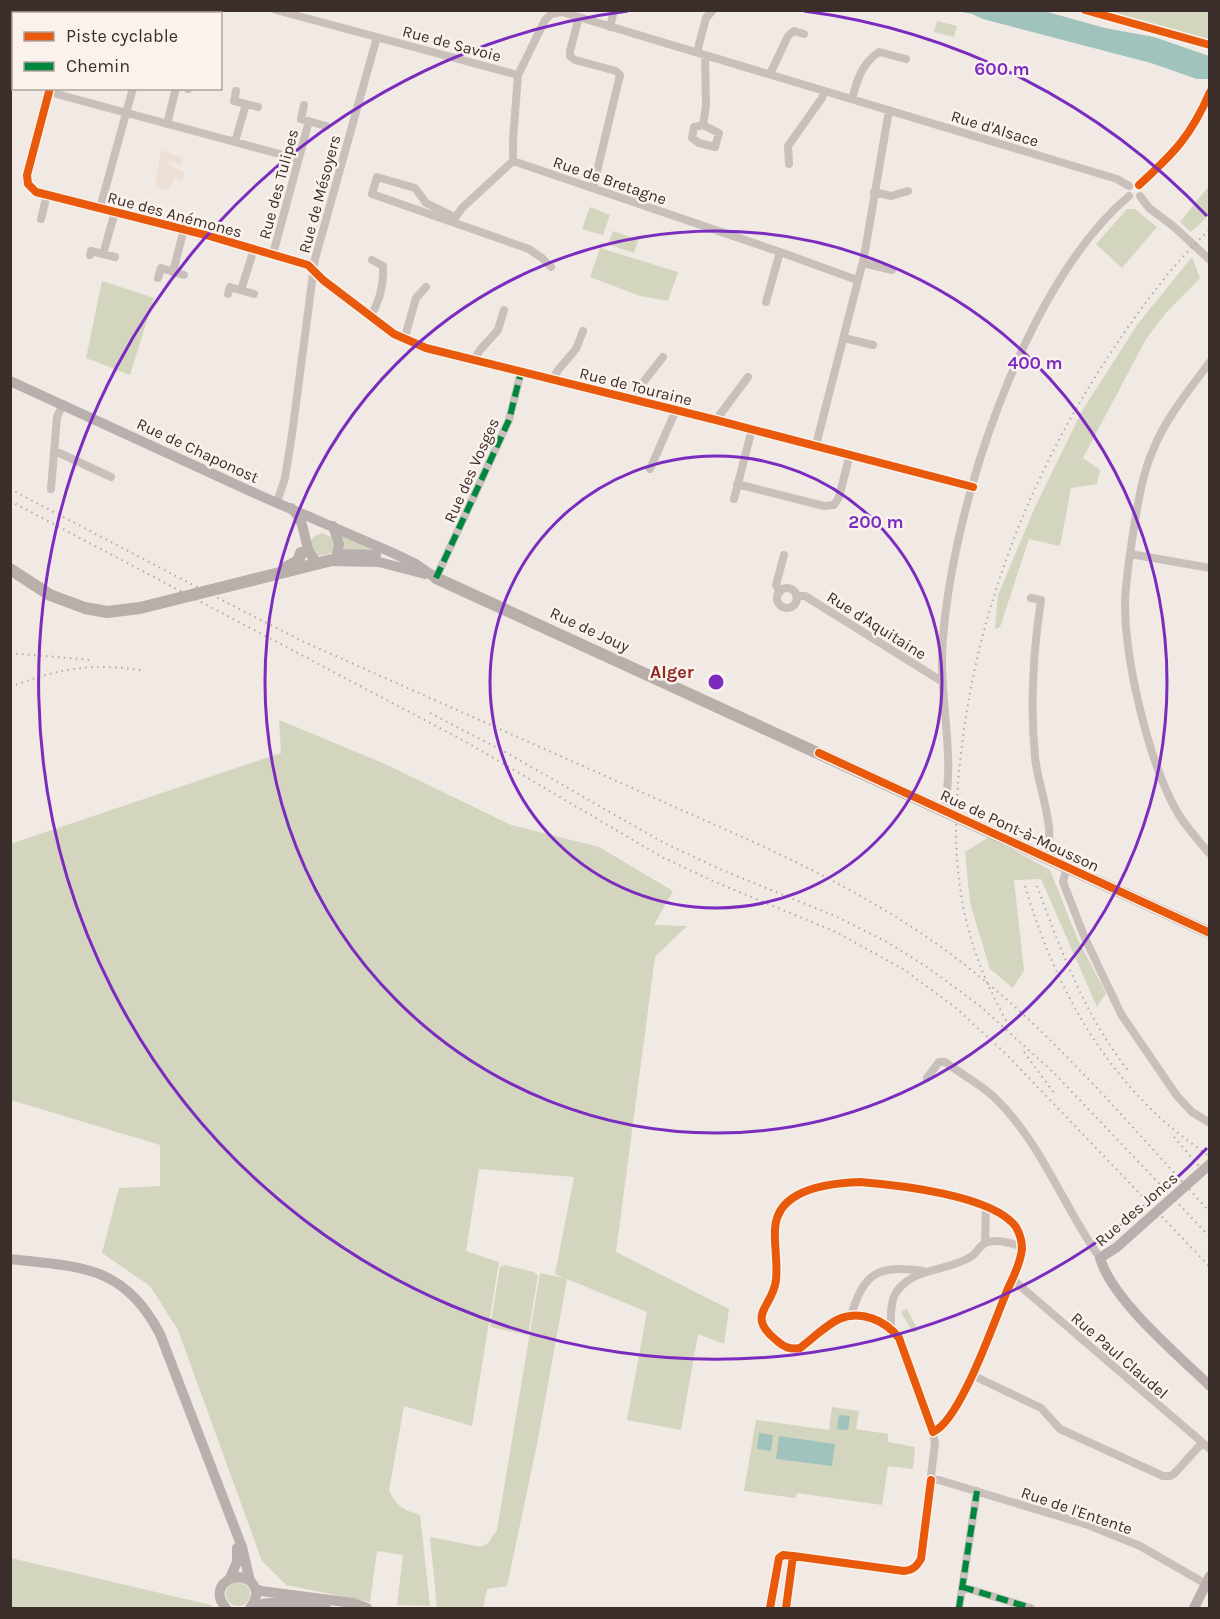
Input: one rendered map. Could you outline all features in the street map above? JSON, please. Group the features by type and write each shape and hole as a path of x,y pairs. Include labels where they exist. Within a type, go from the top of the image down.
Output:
{"main road":[{"name":"Rue de Chaponost","path":"10,381 373,544"},
{"path":"263,577 298,561 304,543 304,526 287,507"},
{"path":"304,543 315,531 333,526 339,544 326,561"},
{"path":"304,543 309,555 326,561 379,562 436,578"},
{"name":"Rue de Jouy","path":"373,544 414,563 436,578 819,753"},
{"name":"Rue de Jouy","path":"64,599 85,608 107,612 140,608 326,561 342,554 371,554 414,563"},
{"path":"10,561 64,599"},
{"path":"10,569 50,595 64,599"},
{"name":"Rue de Pont-à-Mousson","path":"819,753 1209,933"},
{"name":"Rue des Joncs","path":"1209,1164 1117,1247 1100,1258 1109,1278 1136,1313 1209,1386"},
{"path":"10,1259 73,1266 93,1271 124,1287 150,1316 160,1334 242,1547 256,1597 251,1608"},
{"path":"225,1608 221,1603 220,1592 237,1562 237,1547 231,1521"},
{"path":"230,1578 240,1577 261,1591 303,1604 326,1608"},
{"path":"1194,1608 1208,1580"},
{"path":"251,1608 259,1604 273,1603 353,1603 367,1608"}],"street":[{"name":"Rue de Savoie","path":"276,10 518,75 549,12"},
{"path":"610,27 614,10"},
{"path":"697,52 706,18 713,10"},
{"name":"Rue d'Alsace","path":"549,12 579,17 697,52 1117,179 1129,186"},
{"path":"579,17 570,56 575,60 616,71 620,75 593,188"},
{"path":"770,74 788,36 794,31 804,34"},
{"name":"Rue de Mésoyers","path":"287,507 285,478 313,270 377,37"},
{"path":"852,99 863,66 870,58 879,52 906,59"},
{"path":"703,125 706,106 705,55"},
{"path":"454,219 513,161 518,75"},
{"path":"50,90 298,159"},
{"name":"Rue des Anémones","path":"50,90 27,175 29,186 36,192 273,254 308,265 313,270"},
{"path":"100,208 132,90"},
{"path":"167,124 176,90"},
{"path":"236,91 234,101 258,107"},
{"path":"789,164 788,146 825,91"},
{"path":"1139,185 1176,150 1196,121 1209,92"},
{"path":"235,142 246,104"},
{"name":"Rue des Tulipes","path":"304,105 301,119 326,126"},
{"path":"816,445 862,263 889,110"},
{"name":"Rue des Tulipes","path":"273,254 309,121"},
{"name":"Rue de Bretagne","path":"513,161 857,280"},
{"path":"454,219 372,194 377,177 415,188 426,203 454,219 529,249 550,267"},
{"path":"1129,196 1127,189 1129,186 1139,185"},
{"path":"1139,185 1142,189 1140,196"},
{"path":"874,192 891,196 908,192"},
{"path":"41,219 47,195"},
{"path":"1129,196 1133,198 1140,196"},
{"path":"944,810 949,772 943,682 944,637 955,554 973,487 1005,389 1045,306 1080,252 1110,213 1129,196"},
{"path":"1140,196 1149,208 1173,226 1209,260"},
{"path":"425,212 426,203"},
{"name":"Rue des Anémones","path":"103,254 115,212"},
{"name":"Rue des Anémones","path":"173,272 184,229"},
{"name":"Rue des Anémones","path":"241,290 254,249"},
{"path":"90,255 91,251 115,257"},
{"path":"766,302 780,252"},
{"path":"370,317 377,306 384,280 383,266 372,260"},
{"path":"862,263 892,270"},
{"path":"158,278 161,268 184,275"},
{"name":"Rue de Touraine","path":"313,270 370,317 404,340 426,348 816,445 973,487"},
{"path":"228,294 230,287 254,294"},
{"path":"404,340 416,298 426,287"},
{"path":"474,360 498,330 504,310"},
{"name":"Rue de Touraine","path":"553,379 576,350 583,331"},
{"path":"844,338 873,345"},
{"name":"Rue de Touraine","path":"633,399 663,357"},
{"path":"1209,362 1176,409 1153,450 1141,489 1130,554 1125,605 1130,658 1153,754 1176,809 1184,823 1209,854"},
{"name":"Rue des Vosges","path":"436,578 509,420 521,372"},
{"path":"716,420 748,377"},
{"path":"51,489 57,417 63,404"},
{"name":"Rue de Touraine","path":"650,469 676,410"},
{"path":"734,499 752,429"},
{"path":"55,451 111,477"},
{"path":"737,484 824,506 834,505 839,497 850,454"},
{"path":"1130,554 1209,568"},
{"path":"784,555 776,585 780,592 777,600 784,608 793,606 796,596"},
{"name":"Rue d'Aquitaine","path":"780,592 788,589 794,591 796,596 805,596 943,682"},
{"path":"1031,598 1041,600 1032,661 1035,759 1050,842 1046,857"},
{"path":"1067,867 1063,882 1084,936 1121,1014 1177,1096 1200,1117 1209,1121"},
{"path":"927,1078 939,1062 945,1062 992,1095 1002,1105 1050,1173 1100,1258"},
{"path":"770,1608 779,1558 783,1555 904,1571 912,1570 917,1566 921,1559 935,1443 898,1338 891,1327 878,1320 851,1316 838,1320 800,1348 793,1349 785,1347 762,1326 761,1318 776,1281 775,1226 786,1204 817,1187 860,1182 902,1185 943,1193 986,1207 998,1212 1015,1226 1021,1236 1019,1265 972,1375 945,1424 933,1432"},
{"path":"985,1243 986,1207"},
{"path":"851,1316 862,1288 876,1272 890,1269 923,1271 948,1265 971,1256 985,1243 997,1241 1022,1246"},
{"path":"891,1327 895,1293 923,1271"},
{"name":"Rue Paul Claudel","path":"1013,1280 1209,1449"},
{"path":"972,1375 1041,1408 1060,1429 1163,1476 1174,1474 1202,1443"},
{"name":"Rue de l'Entente","path":"931,1480 939,1480 1088,1525 1140,1546 1208,1580"},
{"path":"959,1608 977,1491"},
{"path":"786,1608 793,1556"},
{"path":"962,1587 1031,1608"}],"green space":[{"path":"1102,11 1209,11 1209,40 1107,12"},
{"path":"937,21 957,26 954,37 934,32"},
{"path":"1209,186 1209,215 1191,232 1180,222"},
{"path":"590,207 610,215 603,235 582,229"},
{"path":"1127,209 1135,209 1157,227 1122,268 1096,244"},
{"path":"613,231 638,240 634,253 608,244"},
{"path":"600,248 678,272 668,301 640,296 590,277"},
{"path":"1192,257 1200,278 1165,314 1146,339 1083,458 1100,470 1097,484 1071,488 1060,546 1029,539 1000,627 995,629 998,595 1035,507 1082,411 1137,325"},
{"path":"102,281 154,298 130,375 86,358"},
{"path":"338,532 386,553 342,552"},
{"path":"322,533 331,537 335,542 332,553 316,557 310,541"},
{"path":"279,720 383,763 511,825 599,847 673,891 654,925 687,926 655,957 616,1252 729,1309 724,1344 698,1334 681,1430 627,1420 647,1312 567,1279 537,1444 507,1586 487,1589 483,1608 437,1608 430,1537 481,1547 488,1543 497,1530 540,1273 564,1278 555,1274 574,1177 479,1169 466,1251 499,1262 472,1426 404,1406 389,1490 401,1507 420,1515 430,1606 397,1605 403,1555 377,1551 370,1602 286,1585 262,1561 178,1330 150,1286 102,1253 119,1188 160,1186 160,1145 11,1100 10,844 281,753"},
{"path":"989,837 1050,870 1078,940 1106,993 1097,1007 1041,879 1014,880 1024,970 1013,988 990,969 970,903 965,852"},
{"path":"505,1265 534,1272 538,1276 528,1335 490,1327 500,1267"},
{"path":"907,1309 918,1330 913,1333 901,1312"},
{"path":"832,1407 859,1411 856,1429 888,1434 888,1442 915,1447 913,1469 888,1466 882,1505 797,1493 796,1498 744,1491 756,1420 829,1430"},
{"path":"11,1558 211,1605 212,1608 11,1608"},
{"path":"238,1582 246,1586 250,1594 246,1602 238,1606 230,1602 226,1594 230,1586"}],"shaded area":[{"path":"161,150 183,158 181,164 169,161 168,165 185,172 182,181 175,178 167,190 155,186"}],"water":[{"path":"957,11 1044,11 1105,28 1154,37 1209,56 1209,79 1197,79 1151,63"},
{"path":"839,1415 850,1416 848,1430 837,1429"},
{"path":"759,1433 773,1435 771,1451 757,1449"},
{"path":"779,1436 835,1444 832,1466 776,1459"}],"railway":[{"path":"1009,1026 993,995 973,946 958,876 956,820 960,763 970,693 981,642 995,592 1013,542 1032,494 1055,447 1108,357 1143,306 1181,259 1210,229"},
{"path":"10,489 302,641 758,844 868,900 920,932 1003,996 1065,1055 1210,1212"},
{"path":"10,501 468,743 662,857 715,882 836,932 903,969 956,1008 1006,1054 1210,1267"},
{"path":"10,653 92,660"},
{"path":"10,687 45,675 76,668 108,667 145,671"},
{"path":"430,713 507,753 664,843 722,870 835,916 887,942 927,967 980,1006 1054,1073 1210,1237"},
{"path":"1025,886 1060,978 1091,1035 1130,1087 1153,1111 1210,1157"},
{"path":"1037,886 1076,983 1100,1030 1130,1073"},
{"path":"1024,1052 1054,1093"},
{"path":"1174,1137 1206,1174"}],"marked path":[{"path":"436,578 509,420 521,372"},
{"path":"959,1608 977,1491"},
{"path":"962,1587 1031,1608"}],"cycle path":[{"path":"1085,10 1210,45"},
{"path":"49,90 27,175 28,184 36,192 206,235 308,265 323,280 394,334 426,348 973,487"},
{"path":"1139,185 1181,143 1196,121 1210,92"},
{"path":"819,753 1210,933"},
{"path":"860,1182 920,1189 966,1199 1004,1216 1016,1227 1020,1238 1022,1249 1017,1268 975,1370 954,1410 933,1432 899,1338 887,1326 872,1318 847,1316 829,1325 800,1348 793,1349 779,1342 762,1324 763,1311 776,1280 775,1229 778,1216 785,1205 795,1197 820,1187 860,1182"},
{"path":"793,1556 904,1571 912,1569 921,1559 931,1480"},
{"path":"770,1608 779,1558 783,1555 793,1556 786,1608"}],"district":[{"name":"Alger","path":"672,672"}]}
